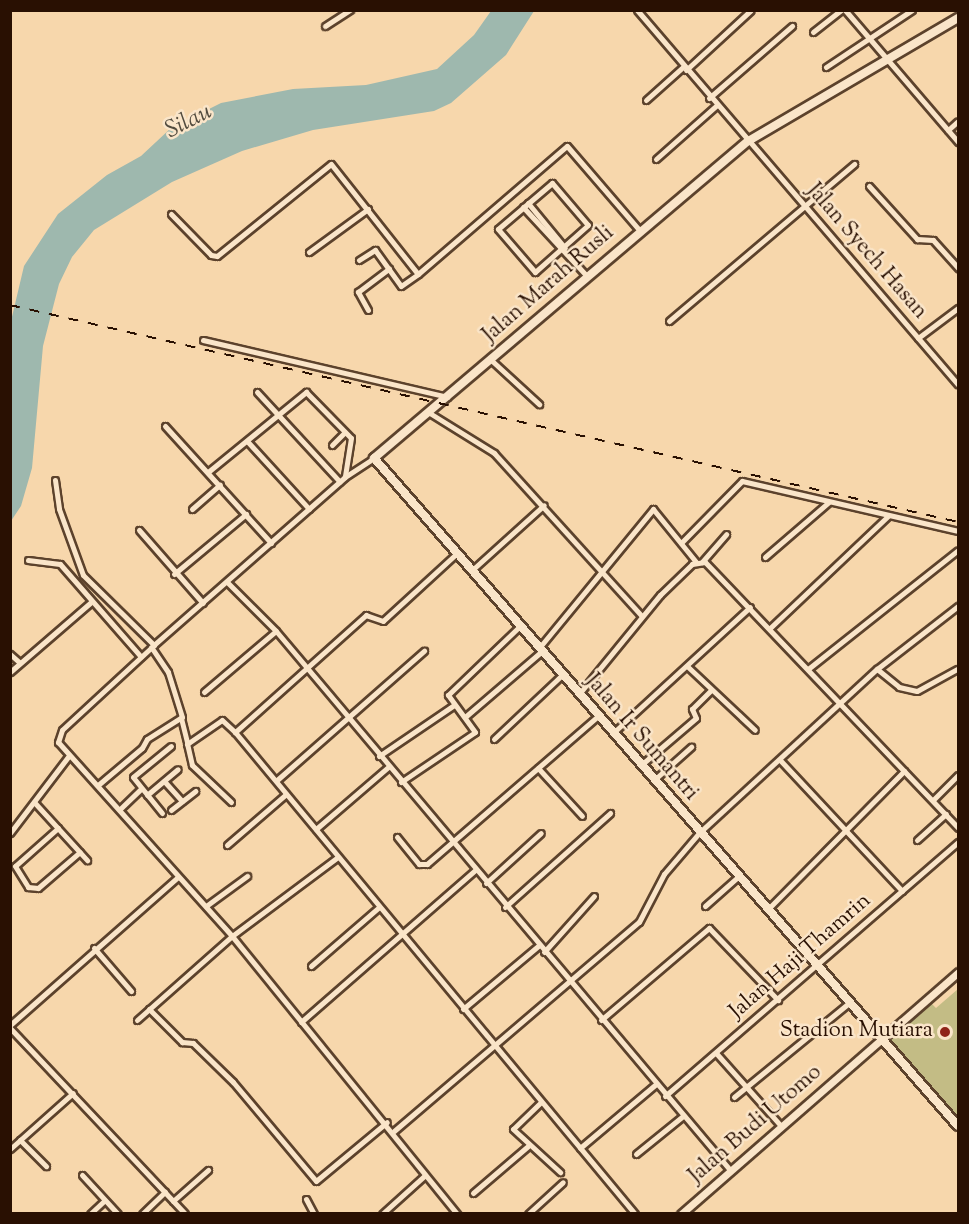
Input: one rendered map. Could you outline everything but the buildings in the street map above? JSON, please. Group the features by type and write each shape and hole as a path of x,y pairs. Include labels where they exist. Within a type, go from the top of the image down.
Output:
{"main road":[{"name":"Jalan Marah Rusli","path":"374,458 748,141 958,18"},
{"name":"Jalan Ir Sumantri","path":"374,458 958,1126"}],"street":[{"path":"325,26 350,10"},
{"name":"Jalan Syech Hasan","path":"637,10 709,98 806,206 958,384"},
{"path":"646,100 752,10"},
{"path":"813,32 843,10 958,142"},
{"path":"826,67 912,10"},
{"path":"709,98 792,26"},
{"path":"656,159 716,106"},
{"path":"948,130 958,121"},
{"path":"359,260 375,250 401,286 418,274 564,147 571,147 640,231"},
{"path":"171,214 211,255 217,256 331,164 418,274"},
{"path":"669,321 854,164"},
{"path":"551,183 588,223 563,251 535,272 498,230 525,205 551,183"},
{"path":"869,186 916,239 933,240 958,268"},
{"path":"525,205 586,276"},
{"path":"309,252 368,209"},
{"path":"368,309 358,292 389,269"},
{"path":"918,338 958,308"},
{"path":"203,340 447,397"},
{"path":"490,359 539,404"},
{"path":"257,392 339,482"},
{"path":"208,472 308,392 351,441 345,477"},
{"path":"428,412 494,453 544,505 641,615"},
{"path":"165,426 220,484 271,543"},
{"path":"332,445 345,432"},
{"path":"247,441 309,509"},
{"path":"374,458 339,482 152,646 57,736 68,757 120,809 232,936 301,1022 387,1122 424,1176 457,1214"},
{"path":"55,480 59,509 83,575 152,646 168,672 182,717 192,765 231,802"},
{"path":"681,543 742,481 958,531"},
{"path":"192,509 220,484"},
{"path":"765,557 829,502"},
{"path":"471,571 544,505"},
{"path":"465,717 540,650 653,509 699,562 750,607 958,828"},
{"path":"174,574 246,514"},
{"path":"770,628 888,516"},
{"path":"139,530 174,574 202,603"},
{"path":"579,694 641,615 726,534"},
{"path":"808,669 958,550"},
{"path":"235,732 368,614 382,621 456,554"},
{"path":"28,560 56,561 90,603 141,657"},
{"path":"226,582 276,631 346,719 730,1170"},
{"path":"10,672 90,603"},
{"path":"394,1131 639,922 664,874 699,832 877,669 958,606"},
{"path":"613,733 750,607"},
{"path":"401,782 475,732 448,695 520,626"},
{"path":"204,692 276,631"},
{"path":"276,780 424,651"},
{"path":"10,654 20,663"},
{"path":"687,666 755,730"},
{"path":"877,669 899,687 917,691 957,669"},
{"path":"494,739 562,675"},
{"path":"641,765 696,718 692,709 711,690"},
{"path":"379,756 454,705"},
{"path":"397,837 422,866 453,844 598,716"},
{"path":"98,785 142,748 147,739 182,717"},
{"path":"188,742 222,720 235,732 540,1103 635,1214"},
{"path":"162,813 133,777 171,746"},
{"path":"654,780 692,747"},
{"path":"10,832 68,757"},
{"path":"780,760 902,891"},
{"path":"316,829 388,767"},
{"path":"538,768 582,816"},
{"path":"147,795 178,769"},
{"path":"768,909 904,771"},
{"path":"933,800 958,775"},
{"path":"164,781 182,801"},
{"path":"120,809 141,789"},
{"path":"171,810 195,790"},
{"path":"227,845 286,794"},
{"path":"33,802 87,860"},
{"path":"506,907 610,813"},
{"path":"917,840 945,814"},
{"path":"58,828 15,866 28,887 38,888 80,852"},
{"path":"486,884 541,833"},
{"name":"Jalan Haji Thamrin","path":"665,1096 958,842"},
{"path":"137,1020 232,936 338,857"},
{"path":"301,1022 400,932 475,870"},
{"path":"206,906 248,876"},
{"path":"705,906 739,876"},
{"path":"178,877 94,948 10,1027 185,1214"},
{"path":"544,952 594,896"},
{"path":"311,966 379,907"},
{"path":"600,1020 709,928 778,1000"},
{"path":"464,1009 538,946"},
{"path":"94,948 131,991"},
{"name":"Jalan Budi Utomo","path":"681,1214 958,972"},
{"path":"734,1097 850,1002"},
{"path":"149,1009 182,1042 193,1043 233,1082 316,1181 387,1122"},
{"path":"716,1053 781,1126"},
{"path":"580,1148 656,1084"},
{"path":"10,1149 73,1093"},
{"path":"540,1103 513,1128 528,1146 560,1172"},
{"path":"636,1154 683,1116"},
{"path":"20,1140 45,1166"},
{"path":"473,1193 528,1146"},
{"path":"173,1201 208,1170"},
{"path":"82,1175 118,1214"},
{"path":"382,1214 424,1176"},
{"path":"528,1214 563,1182"},
{"path":"142,1214 165,1192"},
{"path":"306,1199 314,1214"},
{"path":"90,1214 104,1201"}],"shaded area":[{"path":"958,989 958,1121 886,1038 929,1001 936,1008"}],"water":[{"name":"Silau","path":"491,11 534,11 506,55 451,103 434,111 313,130 242,151 172,182 94,230 72,257 59,284 43,346 32,468 21,506 11,521 11,321 24,266 58,214 107,175 141,156 171,128 221,103 293,89 366,85 437,69 474,35"}],"railway":[{"path":"10,305 958,522"}],"place":[{"name":"Stadion Mutiara","path":"945,1032"}]}
